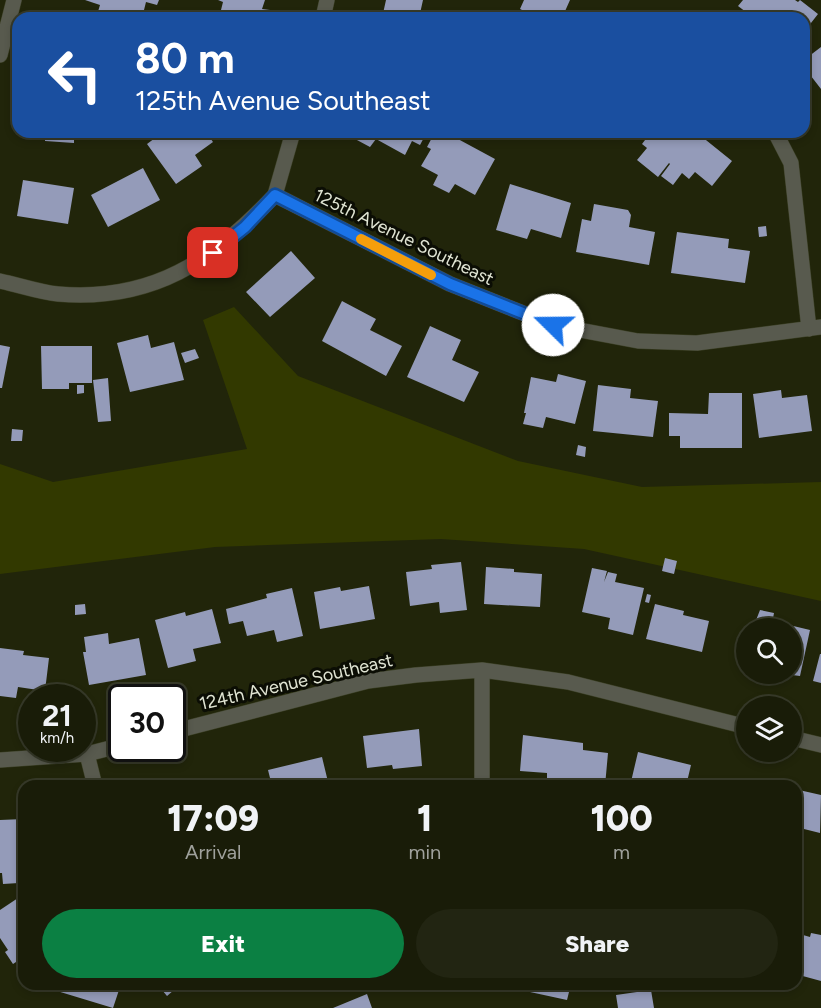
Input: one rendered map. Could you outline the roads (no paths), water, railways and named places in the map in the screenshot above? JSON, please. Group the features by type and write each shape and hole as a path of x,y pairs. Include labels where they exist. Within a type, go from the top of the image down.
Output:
{"street":[{"path":"0,55 14,0"},
{"path":"0,281 57,294 115,294 171,276 213,253 245,227 275,195 291,138"},
{"path":"778,138 791,163 815,328"},
{"name":"125th Avenue Southeast","path":"275,195 450,284 553,325 638,341 697,343 815,328"},
{"path":"482,670 482,780"},
{"name":"124th Avenue Southeast","path":"186,728 368,681 482,670 568,682 736,724"},
{"path":"802,740 821,745"},
{"path":"0,760 18,759"},
{"path":"89,762 94,780"}]}
